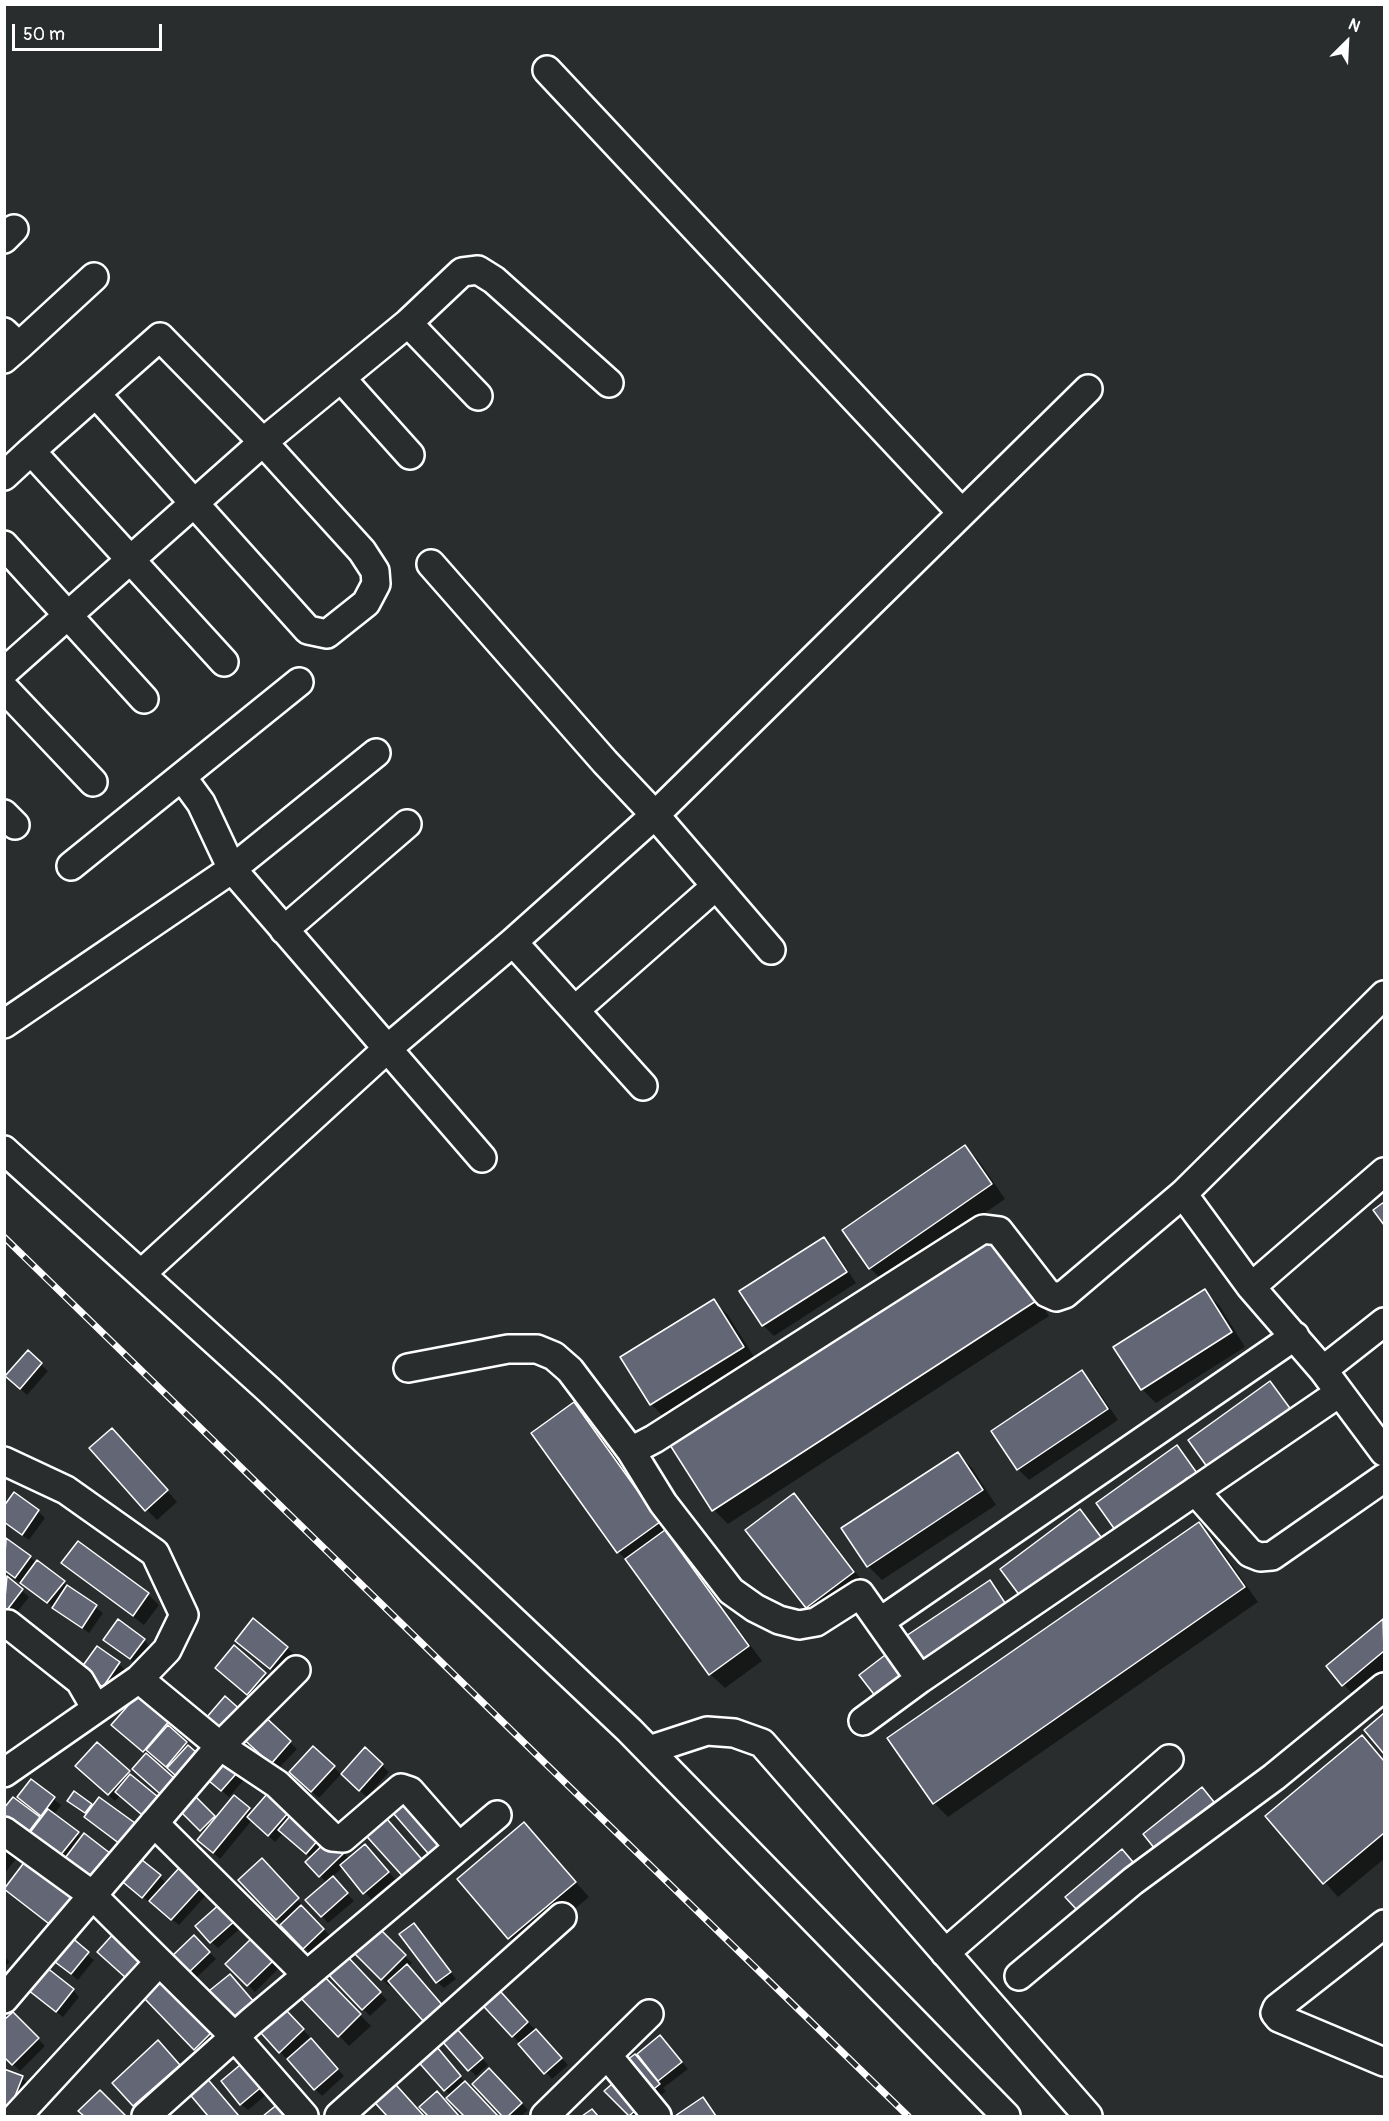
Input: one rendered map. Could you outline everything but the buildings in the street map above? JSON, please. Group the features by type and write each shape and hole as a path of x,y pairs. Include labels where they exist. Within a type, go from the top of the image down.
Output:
{"street":[{"path":"547,70 962,513"},
{"path":"4,672 262,442 408,323 462,272 478,270 494,280 609,383"},
{"path":"9,346 94,277"},
{"path":"408,323 478,396"},
{"path":"4,476 32,451 96,394 160,337 262,442 362,551 375,571 376,584 366,603 327,633 308,630 96,394"},
{"path":"341,378 410,455"},
{"path":"141,1274 387,1049 513,942 655,814 1088,389"},
{"path":"32,451 224,662"},
{"path":"4,545 66,616 144,699"},
{"path":"431,564 598,754 655,814 771,950"},
{"path":"71,866 299,682"},
{"path":"4,688 93,782"},
{"path":"4,1024 232,869 376,753"},
{"path":"182,777 201,803 232,869 482,1158"},
{"path":"284,930 407,824"},
{"path":"575,1010 716,886"},
{"path":"513,942 643,1086"},
{"path":"631,1451 983,1229 999,1232 1047,1293 1056,1297 1065,1294 1183,1194 1384,995"},
{"path":"4,1150 278,1398 649,1750 1006,2116"},
{"path":"1251,1287 1384,1172"},
{"path":"1183,1194 1251,1287 1323,1370 1384,1452"},
{"path":"1323,1370 1384,1322"},
{"path":"880,1621 1295,1336"},
{"path":"408,1368 508,1349 537,1349 554,1356 570,1370 631,1451 663,1503 731,1591 755,1608 779,1620 799,1625 816,1622 860,1594 920,1679"},
{"path":"863,1721 920,1679 1339,1393"},
{"path":"4,1461 66,1490 155,1553 184,1615 167,1650 139,1679 95,1707 4,1773"},
{"path":"1196,1491 1250,1553 1260,1557 1272,1556 1384,1478"},
{"path":"8,1624 80,1681 95,1707"},
{"path":"4,1999 91,1894 220,1746 296,1670"},
{"path":"139,1679 220,1746 277,1784 332,1837 343,1838 401,1788 410,1791 459,1847"},
{"path":"1019,1976 1133,1881 1274,1777 1384,1687"},
{"path":"649,1750 707,1731 734,1733 762,1743 1088,2116"},
{"path":"945,1953 1169,1760"},
{"path":"146,2116 307,1975 497,1815"},
{"path":"154,1823 307,1975"},
{"path":"4,1831 91,1894 235,2037 303,2116"},
{"path":"339,2116 562,1917"},
{"path":"1384,1924 1277,2008 1275,2013 1279,2018 1384,2062"},
{"path":"17,2116 159,1962"},
{"path":"545,2116 649,2014"},
{"path":"607,2055 657,2116"}],"railway":[{"path":"4,1237 908,2116"}]}
